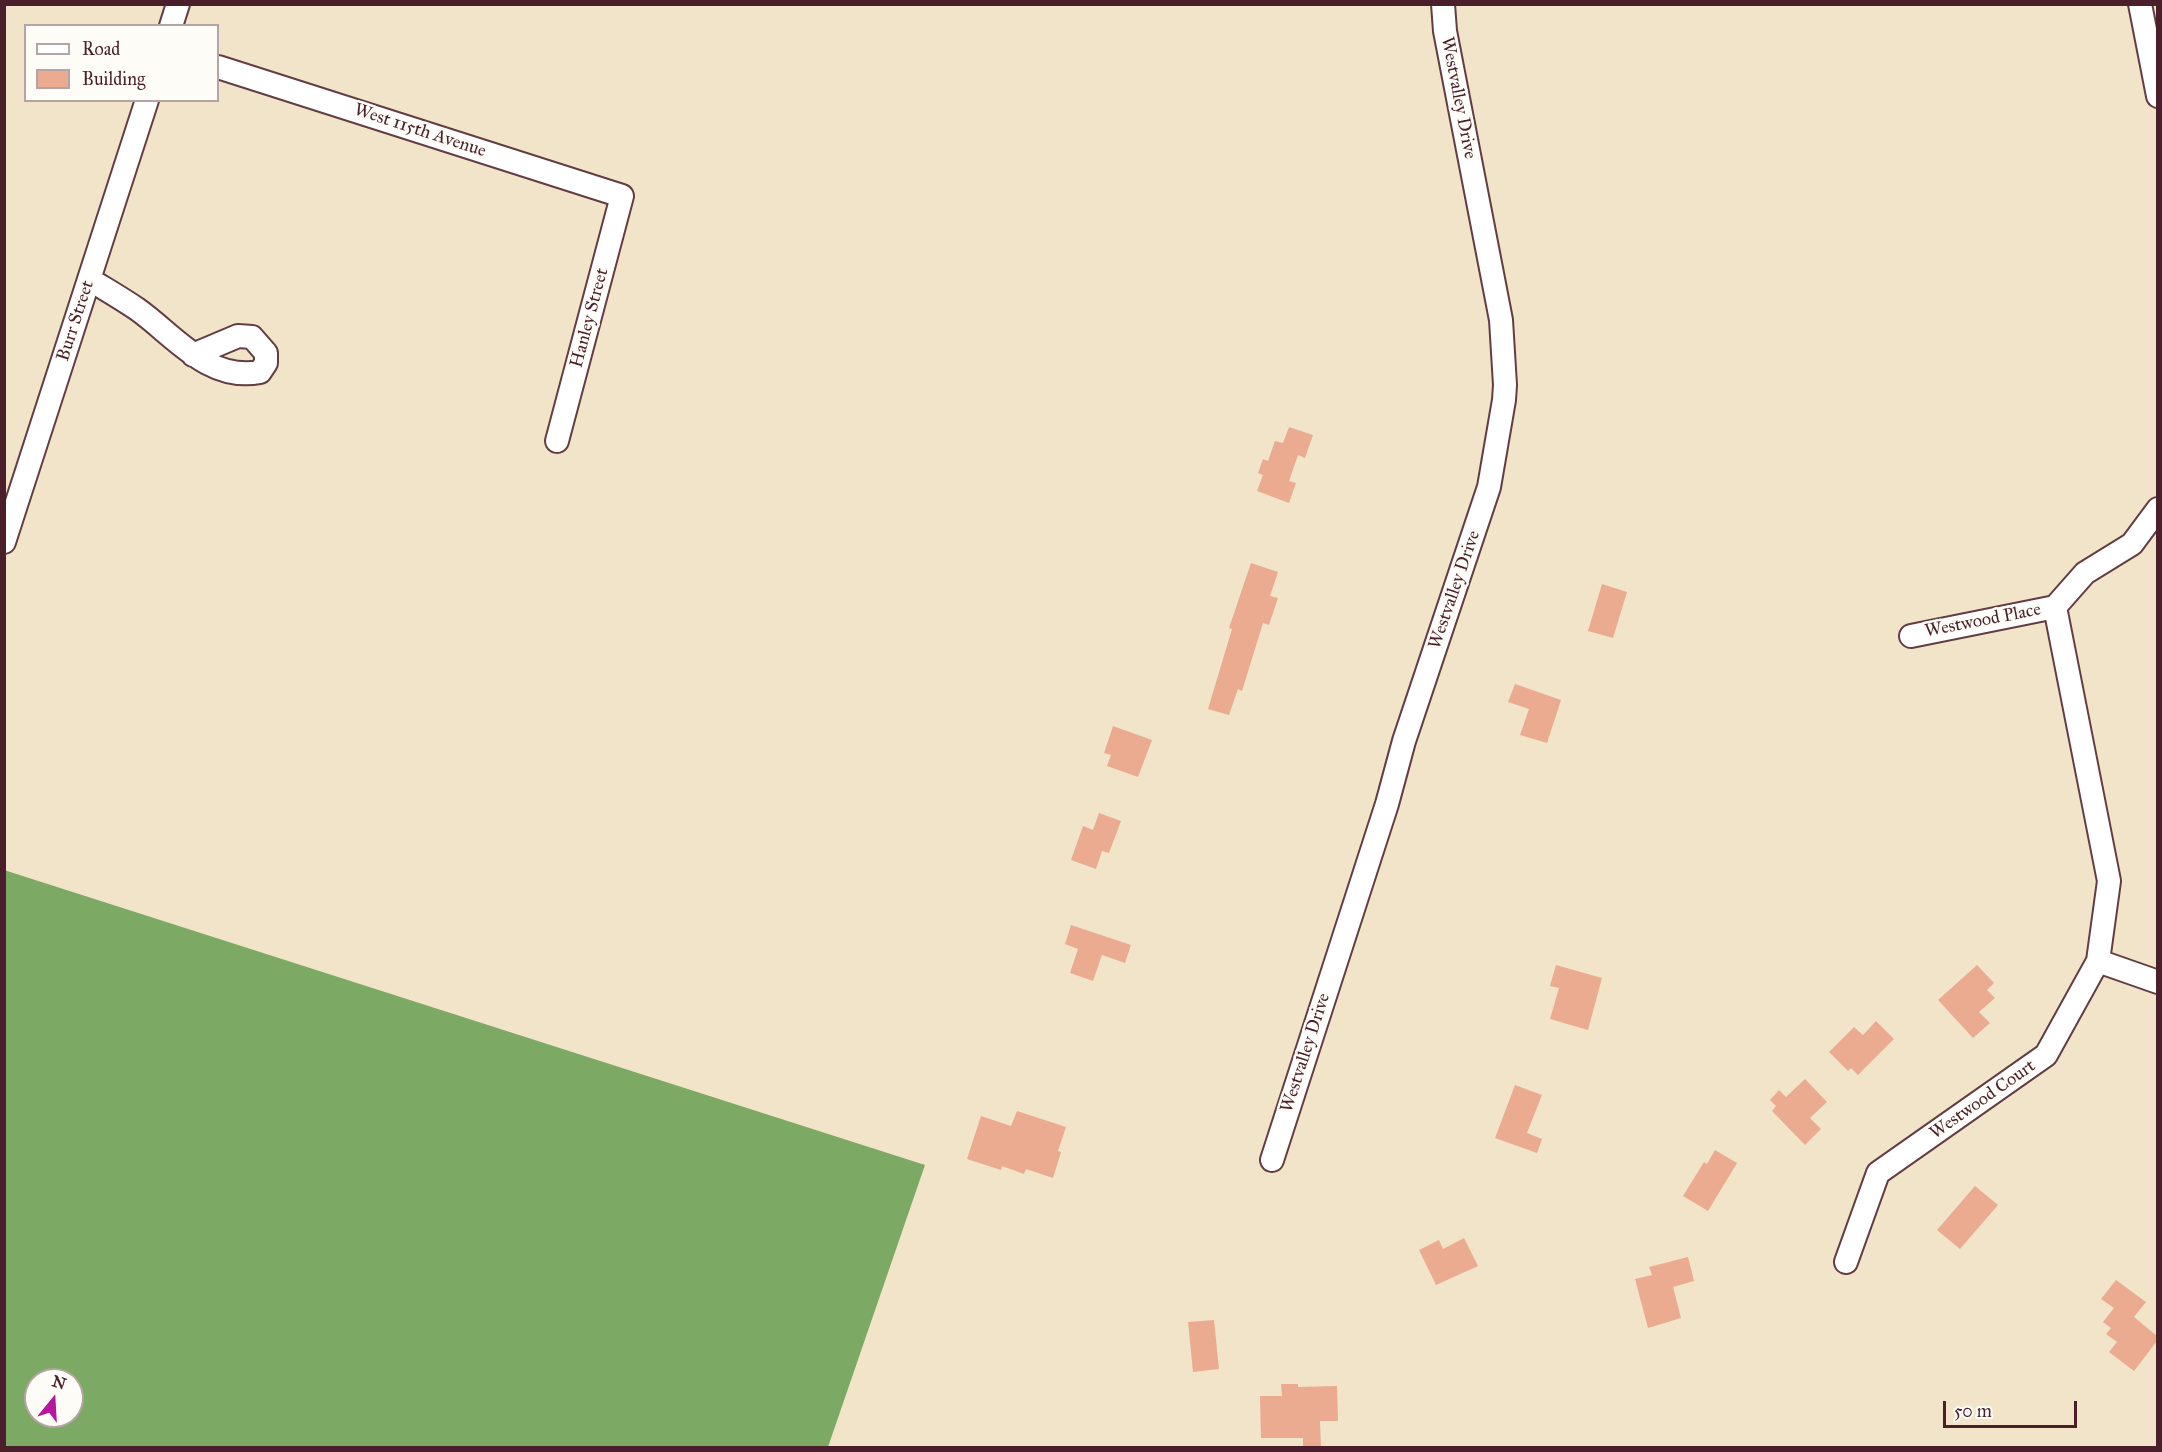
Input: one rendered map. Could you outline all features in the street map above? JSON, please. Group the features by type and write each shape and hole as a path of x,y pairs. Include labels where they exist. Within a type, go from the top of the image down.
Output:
{"street":[{"path":"172,24 178,4"},
{"name":"Westvalley Drive","path":"1272,1160 1387,804 1404,741 1489,487 1504,400 1501,320 1445,31 1443,4"},
{"path":"2140,4 2157,96"},
{"name":"West 115th Avenue","path":"219,67 622,196"},
{"name":"Burr Street","path":"4,542 146,102"},
{"name":"Hanley Street","path":"557,441 622,196"},
{"path":"89,279 137,309 194,355"},
{"name":"Westwood Place","path":"1911,636 2055,607 2085,573 2132,544 2157,508"},
{"name":"Westwood Court","path":"1846,1262 1878,1173 2046,1055 2098,961 2109,881 2055,607"},
{"path":"2098,961 2157,982"}],"green space":[{"path":"4,870 925,1165 828,1447 5,1447"}],"building":[{"path":"1289,427 1313,435 1305,458 1298,455 1289,481 1296,483 1289,503 1257,491 1263,475 1258,473 1263,459 1268,461 1275,441 1283,443"},
{"path":"1251,563 1278,572 1270,596 1278,598 1269,625 1263,623 1242,691 1238,689 1229,715 1208,709 1232,629 1229,628"},
{"path":"1602,584 1627,592 1613,638 1588,631"},
{"path":"1515,684 1561,700 1547,743 1520,735 1529,709 1508,702"},
{"path":"1113,726 1152,740 1138,777 1107,766 1111,755 1104,753"},
{"path":"1099,813 1121,821 1109,853 1102,851 1096,869 1071,860 1083,826 1093,830"},
{"path":"1071,925 1131,945 1125,963 1102,955 1093,981 1070,973 1078,949 1065,944"},
{"path":"1556,965 1602,978 1588,1030 1550,1019 1559,988 1550,986"},
{"path":"1977,965 1994,983 1987,990 1995,998 1979,1012 1990,1023 1973,1038 1938,1000"},
{"path":"1876,1021 1894,1039 1858,1075 1851,1068 1848,1071 1829,1052 1854,1027 1863,1035"},
{"path":"1805,1079 1827,1102 1810,1118 1821,1129 1805,1145 1772,1111 1776,1106 1770,1100 1779,1090 1786,1097"},
{"path":"1515,1085 1542,1095 1527,1133 1542,1139 1537,1153 1495,1138"},
{"path":"1017,1111 1066,1127 1058,1151 1061,1152 1053,1178 1026,1169 1024,1174 1002,1166 1001,1170 967,1159 981,1116 1011,1126"},
{"path":"1715,1150 1737,1163 1708,1211 1683,1196 1704,1162 1707,1164"},
{"path":"1975,1186 1998,1205 1960,1249 1937,1230"},
{"path":"1464,1238 1478,1266 1436,1285 1419,1250 1439,1240 1443,1249"},
{"path":"1688,1257 1694,1281 1673,1287 1681,1318 1648,1328 1635,1279 1652,1275 1649,1267"},
{"path":"2116,1280 2146,1302 2134,1317 2157,1336 2157,1341 2134,1371 2109,1352 2117,1342 2106,1334 2111,1328 2103,1322 2114,1308 2101,1299"},
{"path":"1214,1320 1219,1369 1193,1372 1188,1322"},
{"path":"1281,1384 1298,1384 1298,1387 1337,1386 1338,1421 1320,1421 1321,1448 1303,1448 1303,1438 1261,1438 1260,1396 1282,1396"}]}
